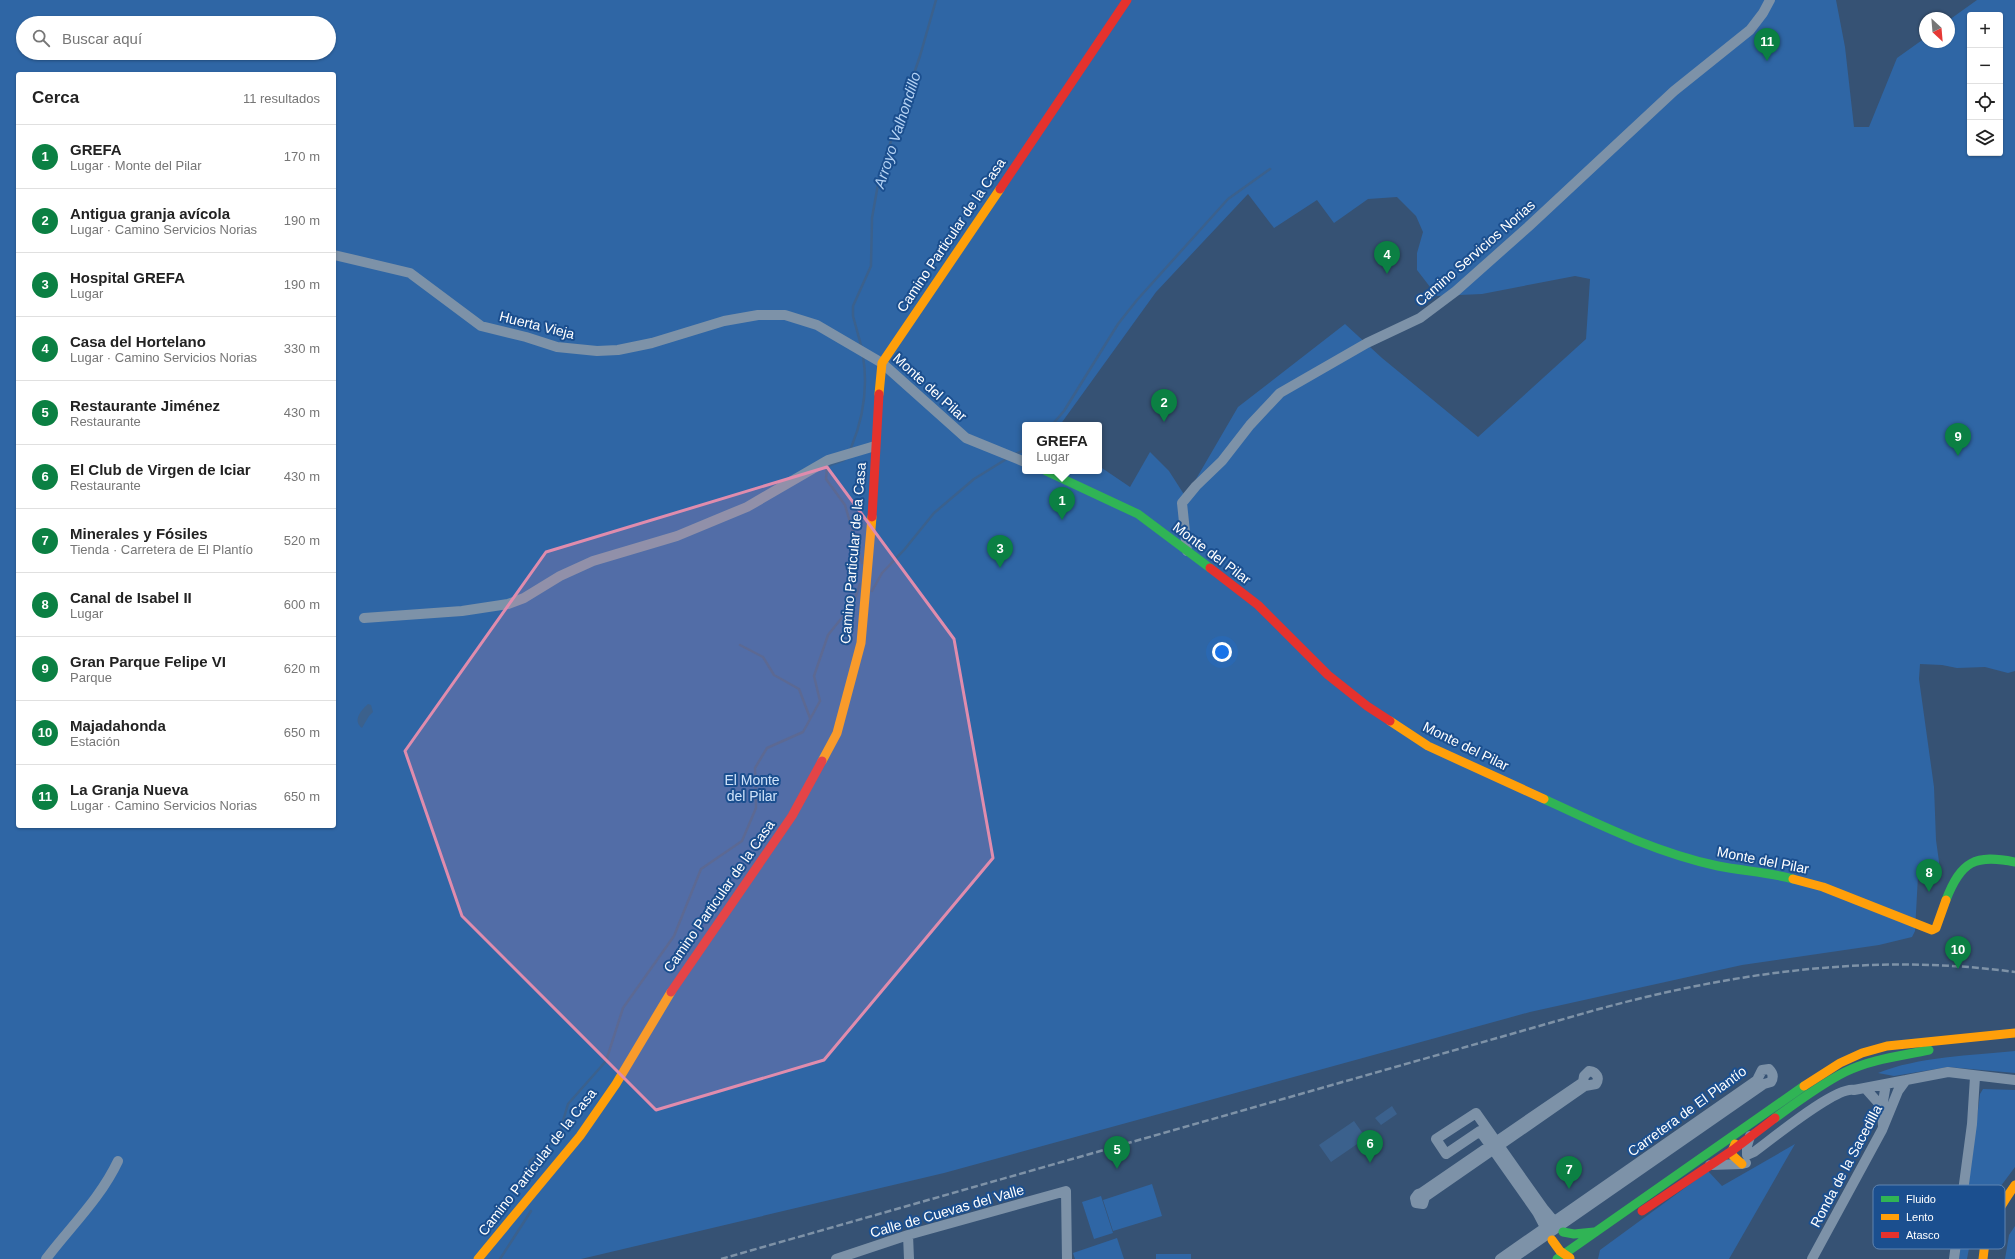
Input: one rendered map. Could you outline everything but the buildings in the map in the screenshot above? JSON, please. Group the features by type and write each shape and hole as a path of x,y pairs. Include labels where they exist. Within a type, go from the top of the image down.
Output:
{"main road":[{"name":"Camino Particular de la Casa","path":"478,1259 580,1136 616,1084 662,1005 792,816 837,733 861,643 871,536 875,446 882,363 1127,0"},
{"name":"Monte del Pilar","path":"1053,474 1107,498 1138,514 1258,605 1328,675 1367,706 1428,746 1622,835 1670,853 1718,866 1775,874 1823,887 1934,930 1956,880 1963,870 1974,861 1992,858 2015,862"},
{"path":"1569,1255 1597,1232 1678,1174 1790,1095 1840,1063 1862,1053 1887,1046 2015,1033"},
{"path":"1620,1227 1733,1150 1817,1088 1845,1072 1863,1064 1925,1051 2015,1042"},
{"path":"1742,1164 1731,1154 1733,1145 1784,1106 1790,1095"},
{"path":"1678,1174 1689,1174 1694,1172 1727,1149 1739,1150 1748,1155"},
{"path":"2005,1198 2015,1185"},
{"path":"2005,1218 2015,1200"},
{"path":"1553,1230 1574,1234 1597,1232"},
{"path":"1553,1230 1570,1244 1569,1255"},
{"path":"1553,1230 1560,1251 1569,1255"},
{"path":"1548,1259 1553,1230"},
{"path":"1599,1242 1609,1234"},
{"path":"1983,1259 1985,1249"}],"street":[{"name":"Camino Servicios Norias","path":"1187,551 1182,503 1196,486 1222,461 1266,406 1280,393 1355,350 1420,318 1456,291 1528,227 1597,161 1674,91 1750,30 1763,14 1770,0"},
{"name":"Huerta Vieja","path":"336,255 410,273 481,326 526,337 557,347 598,351 618,350 652,343 724,321 758,315 785,315 817,325 840,336"},
{"name":"Monte del Pilar","path":"840,336 882,363 966,438 1021,460"},
{"path":"364,618 462,611 508,604 524,598 560,576 593,561 677,536 741,509 828,460 875,446"},
{"name":"Carretera de El Plantío","path":"1500,1259 1553,1230 1757,1080 1762,1070 1766,1069 1772,1072 1772,1080 1769,1083 1764,1084 1512,1259"},
{"path":"1494,1146 1415,1196 1415,1201 1418,1204 1423,1204 1426,1197 1494,1146 1583,1082 1584,1076 1587,1072 1594,1072 1597,1075 1598,1080 1596,1084 1585,1086 1494,1146"},
{"path":"1750,1136 1747,1146 1748,1155 1828,1098 1848,1089 1854,1090 1948,1072 1975,1077 2015,1080"},
{"path":"1964,1185 1972,1124 1975,1077"},
{"path":"1896,1097 1906,1080"},
{"path":"1882,1130 1882,1107 1888,1084"},
{"name":"Ronda de la Sacedilla","path":"1812,1259 1882,1130 1896,1097 1888,1084"},
{"path":"1865,1088 1882,1107"},
{"path":"1710,1165 1742,1164 1759,1156 1832,1104 1851,1094 1854,1090"},
{"path":"1494,1146 1480,1132 1446,1154 1436,1139 1476,1113 1494,1146 1553,1230"},
{"path":"46,1259 64,1236 89,1209 110,1177 118,1161"},
{"name":"Calle de Cuevas del Valle","path":"836,1259 908,1234 1066,1191 1067,1259"},
{"path":"908,1234 909,1259"},
{"path":"1954,1259 1955,1249"}],"highlighted area":[{"path":"827,467 954,639 993,858 824,1060 656,1110 462,916 405,751 546,552"}],"green space":[{"name":"El Monte del Pilar","path":"0,0 1836,0 1845,47 1854,127 1869,127 1897,58 1919,42 1919,48 1955,48 1955,16 1977,0 2015,0 2015,671 2008,673 1985,667 1957,668 1942,665 1920,664 1919,679 1934,787 1936,840 1941,876 1918,876 1915,931 1912,937 1879,945 1742,965 1530,1012 944,1173 581,1259 0,1259","holes":["1248,194 1274,228 1317,200 1334,223 1368,199 1397,197 1416,216 1423,232 1417,253 1417,270 1437,296 1482,294 1575,276 1590,279 1586,339 1478,437 1382,358 1345,324 1238,407 1185,496 1169,471 1150,452 1130,487 1102,468 1102,474 1022,474 1022,422 1062,422 1156,292"]},
{"path":"2015,1051 2015,1073 1948,1067 1894,1076 1878,1073 1910,1063 1927,1060"},
{"path":"1983,1089 2015,1090 2015,1167 2002,1185 1968,1185 1980,1094"},
{"path":"1795,1144 1729,1259 1598,1259 1600,1250 1708,1171 1722,1186"},
{"path":"1152,1184 1162,1216 1113,1231 1103,1200"},
{"path":"1101,1196 1113,1233 1094,1239 1082,1202"},
{"path":"2015,1226 2015,1259 2005,1259 2009,1235"},
{"path":"1117,1238 1124,1259 1075,1259 1073,1253"},
{"path":"1960,1249 1969,1249 1967,1259 1959,1259"},
{"path":"1156,1254 1191,1254 1191,1259 1156,1259"}],"shaded area":[{"path":"368,704 371,705 373,712 362,728 359,725 358,719 360,712"},
{"path":"1392,1106 1397,1114 1381,1125 1375,1118"},
{"path":"1354,1121 1366,1138 1331,1162 1319,1145"}],"waterway":[{"name":"Arroyo Valhondillo","path":"862,349 853,316 853,306 871,266 872,218 880,173 920,56 936,0"},
{"path":"1055,422 1064,411 1118,324 1137,300 1228,199 1270,169"},
{"name":"Arroyo Valhondillo","path":"851,448 859,426 865,391 863,356"},
{"path":"1015,454 1022,451"},
{"path":"872,591 882,573 904,550 934,513 974,479 1008,458"},
{"name":"Arroyo Valhondillo","path":"844,460 830,465 827,469 826,479 845,505 862,563"},
{"name":"Arroyo Valhondillo","path":"526,1187 530,1161 558,1138 568,1104 606,1061 623,1008 674,936 701,869 742,841 756,808 755,768 767,748 803,732 820,701 814,676 828,635 853,604 860,584"},
{"path":"740,645 763,657 774,675 799,689 810,718"},
{"name":"Arroyo Valhondillo","path":"500,1259 531,1211"}],"railway":[{"path":"721,1259 1599,1009 1650,996 1753,976 1857,966 1910,965 1962,967 2015,972"}],"traffic: fast":[{"path":"1052,474 1138,514 1210,568"},
{"path":"1544,799 1586,819 1673,854 1718,866 1793,879"},
{"path":"1946,900 1957,876 1971,863 1989,859 2015,862"},
{"path":"1775,1118 1818,1088 1845,1072 1886,1058 1929,1050"},
{"path":"1557,1259 1804,1086"},
{"path":"1563,1232 1574,1234 1594,1232"}],"traffic: slow":[{"path":"879,394 882,363 1000,189"},
{"path":"822,761 837,733 861,643 872,517"},
{"path":"1390,721 1428,746 1544,799"},
{"path":"1793,879 1823,887 1932,930 1936,928 1946,900"},
{"path":"478,1259 580,1136 616,1084 671,992"},
{"path":"1804,1086 1840,1063 1862,1053 1887,1046 2015,1033"},
{"path":"1735,1144 1731,1154 1742,1164"},
{"path":"2005,1200 2015,1185"},
{"path":"1552,1240 1560,1251 1570,1258"},
{"path":"1983,1259 1984,1249"}],"traffic: jam":[{"path":"1000,189 1127,0"},
{"path":"872,517 879,394"},
{"path":"1210,568 1258,605 1328,675 1367,706 1390,721"},
{"path":"671,992 792,816 822,761"},
{"path":"1642,1211 1733,1150 1775,1118"}],"place":[{"name":"La Granja Nueva","path":"1767,61"},
{"name":"Casa del Hortelano","path":"1387,274"},
{"name":"Antigua granja avícola","path":"1164,422"},
{"name":"Gran Parque Felipe VI","path":"1958,456"},
{"name":"GREFA","path":"1062,520"},
{"name":"Hospital GREFA","path":"1000,568"},
{"name":"Canal de Isabel II","path":"1929,892"},
{"name":"Majadahonda","path":"1958,969"},
{"name":"El Club de Virgen de Iciar","path":"1370,1163"},
{"name":"Restaurante Jiménez","path":"1117,1169"},
{"name":"Minerales y Fósiles","path":"1569,1189"}]}
